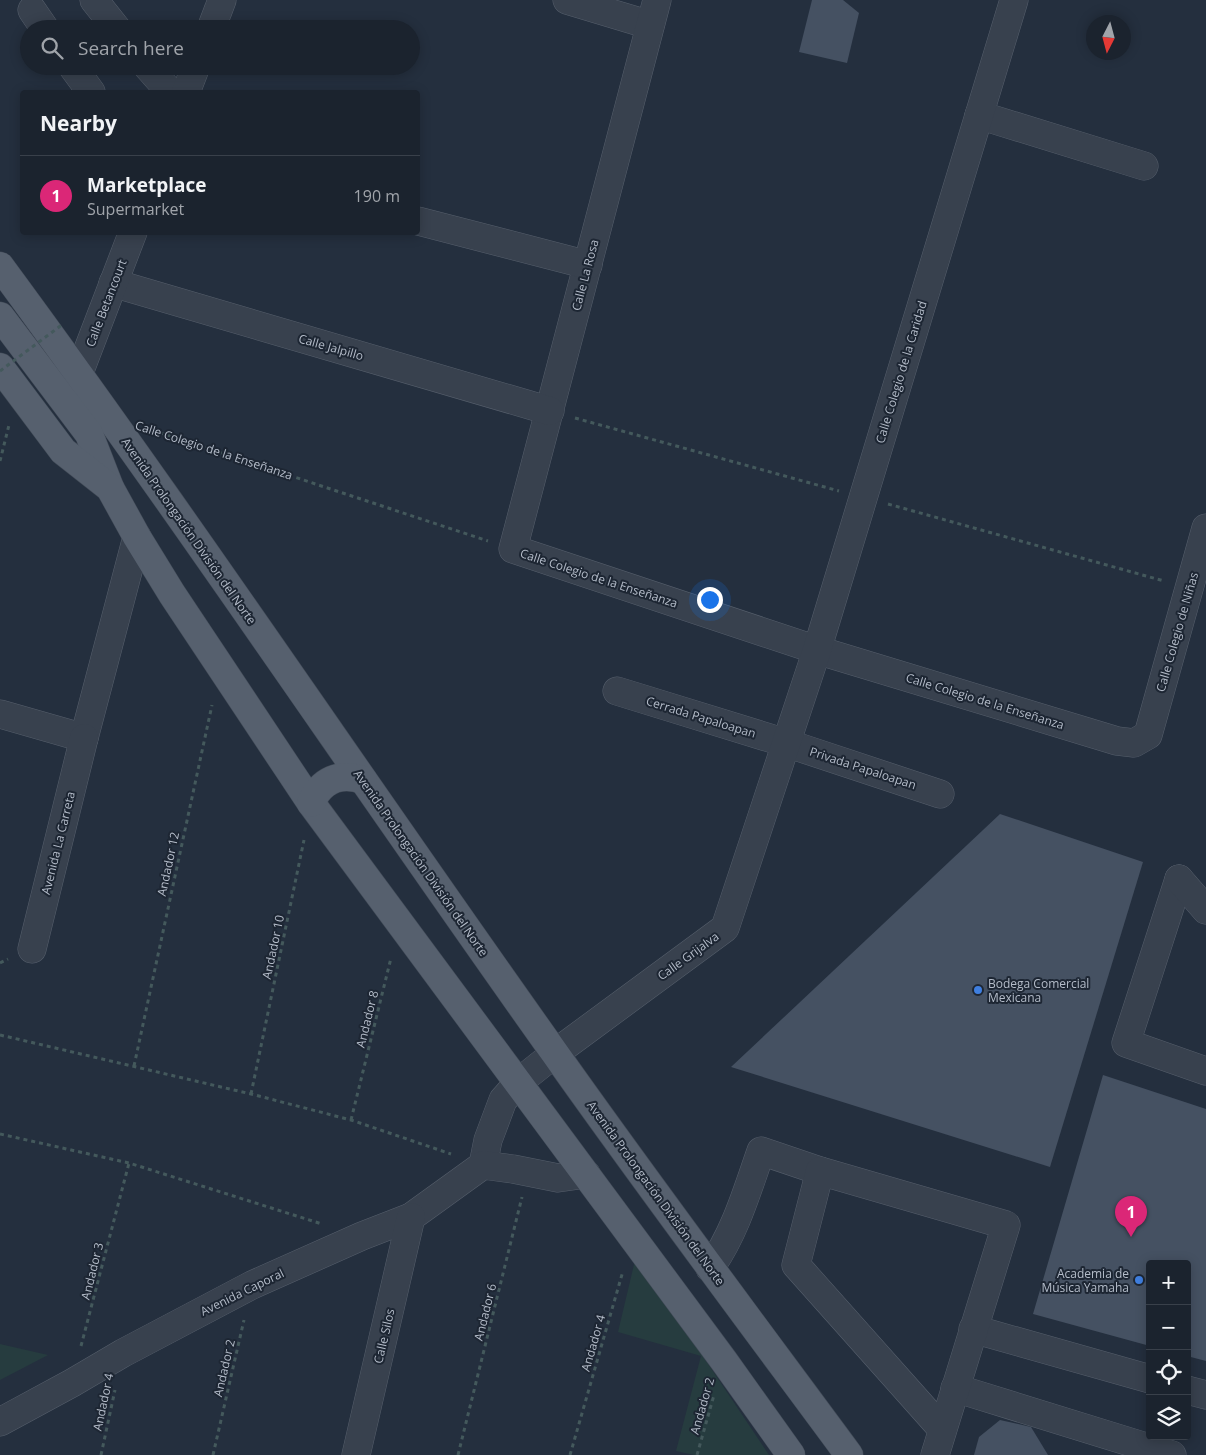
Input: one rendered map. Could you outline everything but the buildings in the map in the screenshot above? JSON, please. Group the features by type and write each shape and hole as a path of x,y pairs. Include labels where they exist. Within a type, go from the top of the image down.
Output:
{"main road":[{"name":"Avenida Prolongación División del Norte","path":"0,266 79,373 554,1054 849,1455"},
{"path":"0,316 89,434 110,488 137,537 295,780 519,1082 791,1455"},
{"path":"0,369 63,451 110,488"},
{"path":"295,780 305,782 316,781 325,777 334,771 344,752"},
{"path":"311,803 321,787 329,781 346,776 363,780"},
{"path":"592,1182 612,1195 625,1191 634,1180 635,1166"},
{"path":"632,1237 632,1228 635,1220 641,1213 656,1209 670,1214"}],"street":[{"path":"94,0 110,20"},
{"path":"214,20 222,0"},
{"path":"568,0 654,13"},
{"name":"Calle Colegio de la Caridad","path":"786,743 817,650 1014,0"},
{"name":"Calle La Rosa","path":"513,549 654,13"},
{"path":"78,75 89,90"},
{"path":"155,75 168,90"},
{"path":"187,90 193,75"},
{"path":"979,115 1144,166"},
{"path":"420,222 588,265"},
{"name":"Calle Betancourt","path":"79,373 132,235"},
{"name":"Calle Jalpillo","path":"113,283 550,411"},
{"name":"Calle Colegio de Niñas","path":"1148,735 1206,528"},
{"name":"Avenida La Carreta","path":"32,949 84,738 137,537"},
{"name":"Calle Colegio de la Enseñanza","path":"513,549 817,650 1117,741 1134,743 1148,735"},
{"name":"Cerrada Papaloapan","path":"617,691 786,743"},
{"path":"0,714 84,738"},
{"name":"Privada Papaloapan","path":"786,743 940,794"},
{"name":"Calle Grijalva","path":"519,1082 725,928 786,743"},
{"path":"1206,910 1179,880 1126,1044 1206,1071"},
{"path":"519,1082 503,1100 488,1140 483,1165 513,1168 558,1178 592,1182"},
{"path":"710,1268 722,1251 738,1216 761,1151 820,1171 1006,1225 935,1455"},
{"name":"Avenida Caporal","path":"0,1422 123,1353 252,1285 362,1236 411,1217 483,1165"},
{"path":"820,1171 796,1265 942,1429"},
{"name":"Calle Silos","path":"356,1455 411,1217"},
{"path":"973,1329 1146,1378"},
{"path":"955,1388 1172,1455"},
{"path":"1191,1391 1206,1395"}],"path":[{"path":"0,369 63,324"},
{"name":"Calle Colegio de la Enseñanza","path":"108,415 513,549"},
{"name":"Andador 12","path":"134,1066 220,667"},
{"name":"Andador 10","path":"251,1094 311,803"},
{"name":"Andador 8","path":"351,1120 400,922"},
{"path":"0,1035 251,1094 351,1120 483,1165"},
{"path":"0,1134 129,1163 362,1236"},
{"name":"Andador 3","path":"72,1383 129,1163"},
{"name":"Andador 6","path":"458,1455 528,1172"},
{"name":"Andador 4","path":"570,1455 632,1237"},
{"name":"Andador 2","path":"212,1455 252,1285"},
{"name":"Andador 4","path":"101,1455 123,1353"},
{"name":"Andador 2","path":"697,1455 724,1361"}],"green space":[{"path":"636,1256 769,1455 694,1455 676,1451 701,1356 618,1332"},
{"path":"0,1344 48,1355 0,1380"}],"place":[{"name":"Bodega Comercial Mexicana","path":"978,990"},
{"name":"Marketplace","path":"1131,1237"},
{"name":"Academia de Música Yamaha","path":"1139,1280"}]}
